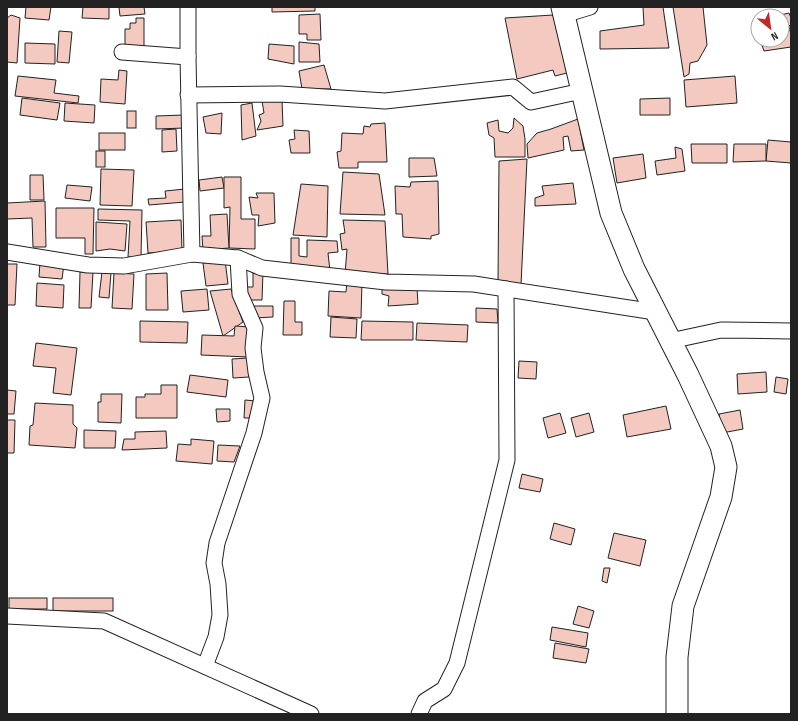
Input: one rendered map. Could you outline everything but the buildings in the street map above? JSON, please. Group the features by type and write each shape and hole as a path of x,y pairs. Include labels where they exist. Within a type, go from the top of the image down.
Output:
{"street":[{"path":"188,7 188,95 192,254"},
{"path":"590,7 563,11 611,213 634,269 688,375 721,446 726,467 721,497 683,606 677,657 677,714"},
{"path":"122,52 188,57"},
{"path":"188,95 280,94 385,101 513,87 531,102 582,90"},
{"path":"7,252 88,264 124,266 192,254 238,258 262,268 386,282 474,284 656,312"},
{"path":"205,666 216,637 220,615 218,584 214,563 217,544 254,432 262,398 256,372 253,348 255,328 240,294 238,258"},
{"path":"419,714 425,700 444,689 457,663 507,460 506,289"},
{"path":"670,341 721,330 791,331"},
{"path":"7,616 104,621 311,714"}]}
